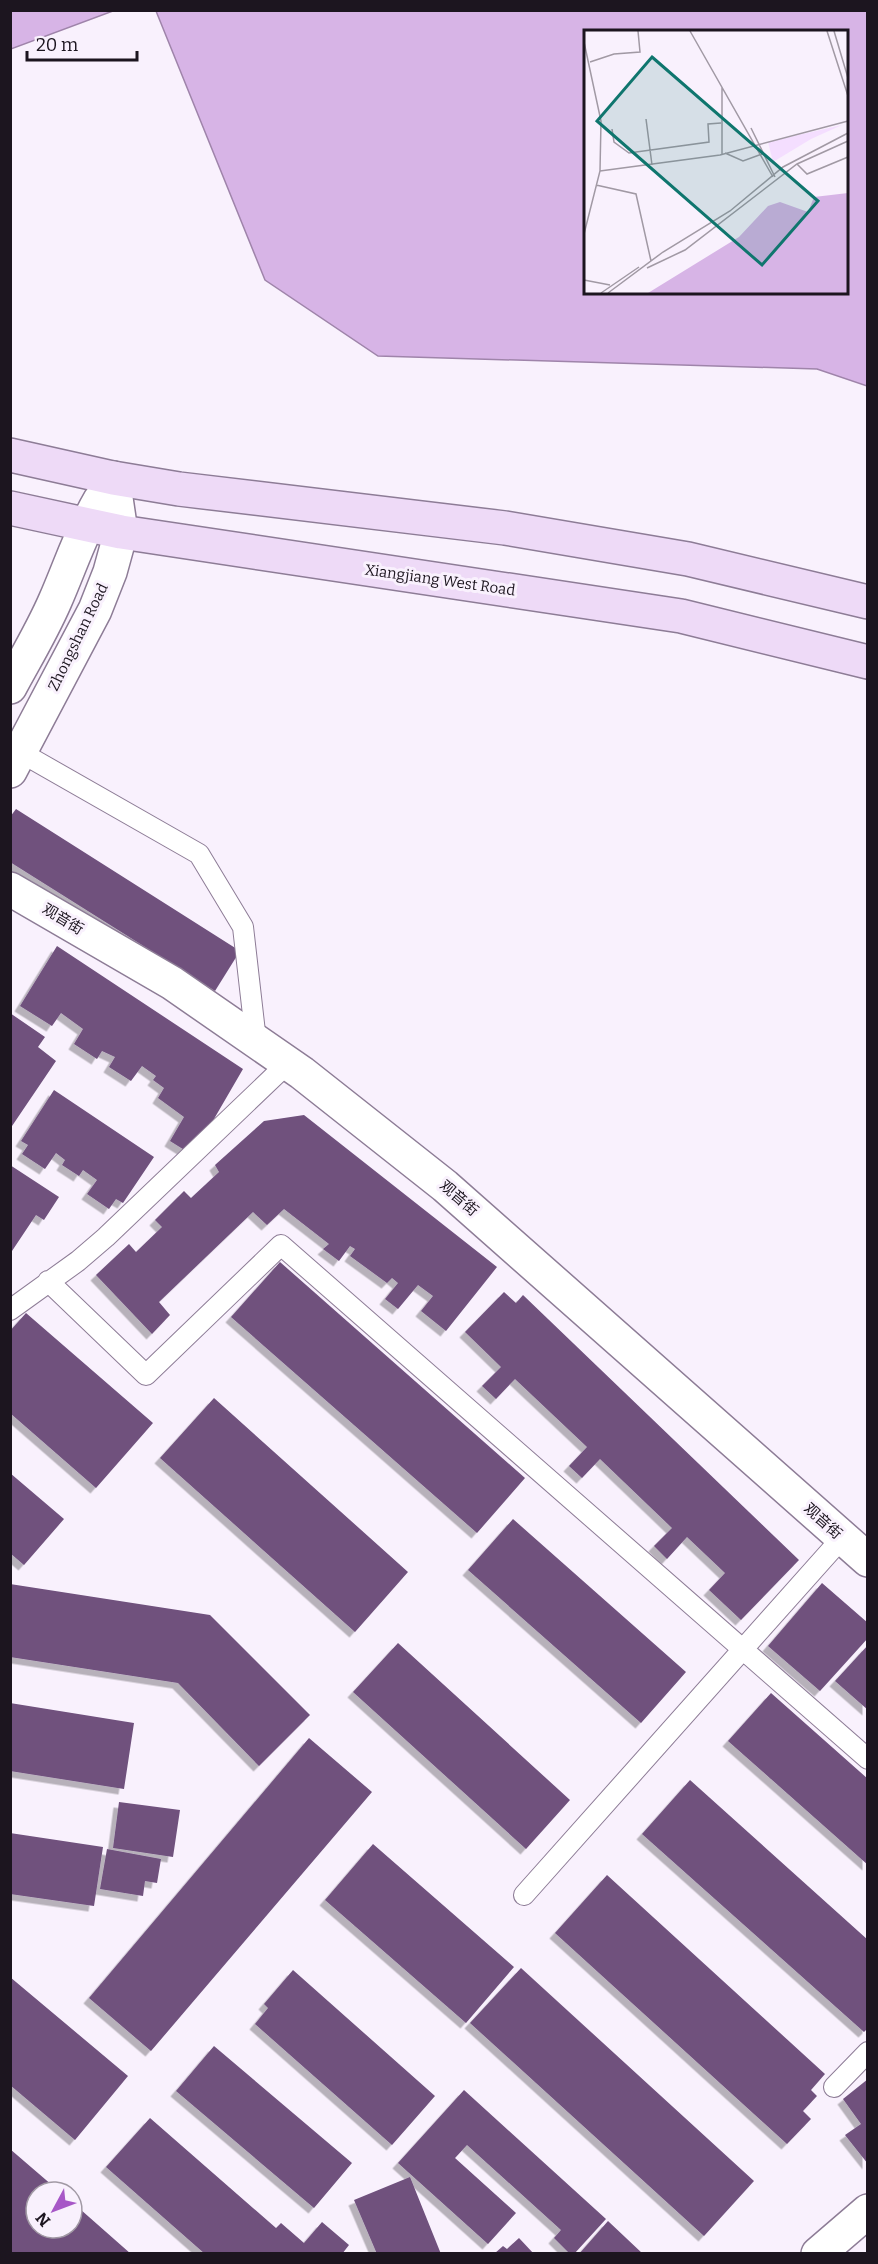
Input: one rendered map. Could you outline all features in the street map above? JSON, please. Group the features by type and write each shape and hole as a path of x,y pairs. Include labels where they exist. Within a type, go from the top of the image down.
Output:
{"main road":[{"path":"10,455 113,478 179,489 505,528 687,559 867,602"},
{"name":"Xiangjiang West Road","path":"10,508 121,532 681,616 867,662"}],"street":[{"path":"10,687 54,605 85,526 113,478"},
{"name":"Zhongshan Road","path":"15,762 95,610 110,572 121,532 113,478"},
{"name":"观音街","path":"10,889 172,983 288,1064 445,1186 867,1560"},
{"path":"818,2253 867,2211"}],"lane":[{"path":"15,762 199,854 243,927 256,1041"},
{"path":"10,1310 78,1261 106,1237 288,1064"},
{"path":"48,1281 146,1375 281,1245 867,1759"},
{"path":"524,1895 842,1538"},
{"path":"834,2087 867,2052"}],"shaded area":[{"path":"11,10 113,10 113,11 11,49"},
{"path":"156,11 867,11 867,386 817,369 378,356 265,280"}],"building":[{"path":"16,809 240,951 215,991 10,862 10,817"},
{"path":"57,946 243,1069 207,1131 186,1151 170,1141 184,1117 158,1098 164,1088 153,1080 156,1076 142,1066 131,1081 109,1067 115,1057 102,1051 97,1059 74,1044 83,1029 61,1013 52,1026 20,1006"},
{"path":"10,1013 45,1037 38,1047 56,1061 10,1129"},
{"path":"54,1090 154,1157 123,1203 116,1199 109,1209 87,1194 97,1180 83,1170 79,1176 62,1165 65,1160 56,1153 45,1169 22,1154 28,1145 21,1141"},
{"path":"304,1115 497,1267 446,1331 421,1311 433,1296 418,1285 398,1309 385,1299 398,1283 392,1278 387,1283 350,1256 355,1249 350,1246 339,1261 323,1249 329,1244 284,1209 267,1225 253,1212 159,1302 170,1315 152,1334 96,1275 129,1244 136,1252 162,1227 155,1220 184,1191 191,1198 219,1172 215,1165 264,1121"},
{"path":"10,1165 59,1197 44,1220 36,1215 10,1254"},
{"path":"280,1262 525,1478 477,1533 231,1317"},
{"path":"504,1292 516,1303 523,1295 799,1560 741,1620 709,1590 725,1573 687,1537 667,1559 654,1546 672,1528 600,1459 582,1478 569,1466 587,1447 515,1379 496,1399 482,1386 501,1367 465,1332"},
{"path":"26,1313 153,1423 96,1488 10,1413 10,1331"},
{"path":"214,1398 408,1572 355,1632 160,1458"},
{"path":"10,1473 64,1519 24,1565 10,1553"},
{"path":"513,1519 686,1672 641,1723 468,1570"},
{"path":"822,1583 868,1623 868,1638 820,1691 768,1646"},
{"path":"10,1584 210,1615 310,1715 259,1766 178,1683 10,1657"},
{"path":"398,1643 570,1800 526,1849 353,1692"},
{"path":"868,1645 868,1710 835,1681"},
{"path":"771,1693 868,1779 868,1865 728,1741"},
{"path":"10,1703 134,1723 124,1789 10,1771"},
{"path":"309,1738 372,1792 151,2051 89,1998"},
{"path":"690,1780 868,1940 868,2028 864,2032 642,1834"},
{"path":"119,1802 180,1810 173,1857 113,1848"},
{"path":"10,1833 103,1847 94,1906 10,1894"},
{"path":"373,1844 514,1967 466,2023 325,1900"},
{"path":"107,1849 161,1859 157,1883 145,1881 143,1896 100,1889"},
{"path":"607,1875 825,2074 811,2090 817,2096 803,2111 811,2119 787,2144 555,1933"},
{"path":"521,1968 754,2181 704,2236 470,2023"},
{"path":"293,1970 435,2096 392,2145 255,2024 268,2008 264,2004"},
{"path":"10,1977 128,2076 75,2140 10,2085"},
{"path":"214,2046 352,2163 314,2208 176,2091"},
{"path":"868,2079 868,2164 845,2135 861,2124 843,2099"},
{"path":"464,2090 606,2219 574,2254 570,2254 554,2238 561,2230 467,2145 455,2158 516,2213 488,2244 398,2163"},
{"path":"150,2118 276,2228 281,2223 304,2243 322,2222 349,2245 342,2254 205,2254 106,2167"},
{"path":"10,2149 46,2180 24,2180 24,2240 84,2240 84,2213 131,2254 10,2254"},
{"path":"410,2177 441,2254 377,2254 354,2200"},
{"path":"608,2221 643,2254 579,2254"},
{"path":"519,2238 534,2254 494,2254 503,2246 507,2249"}]}
